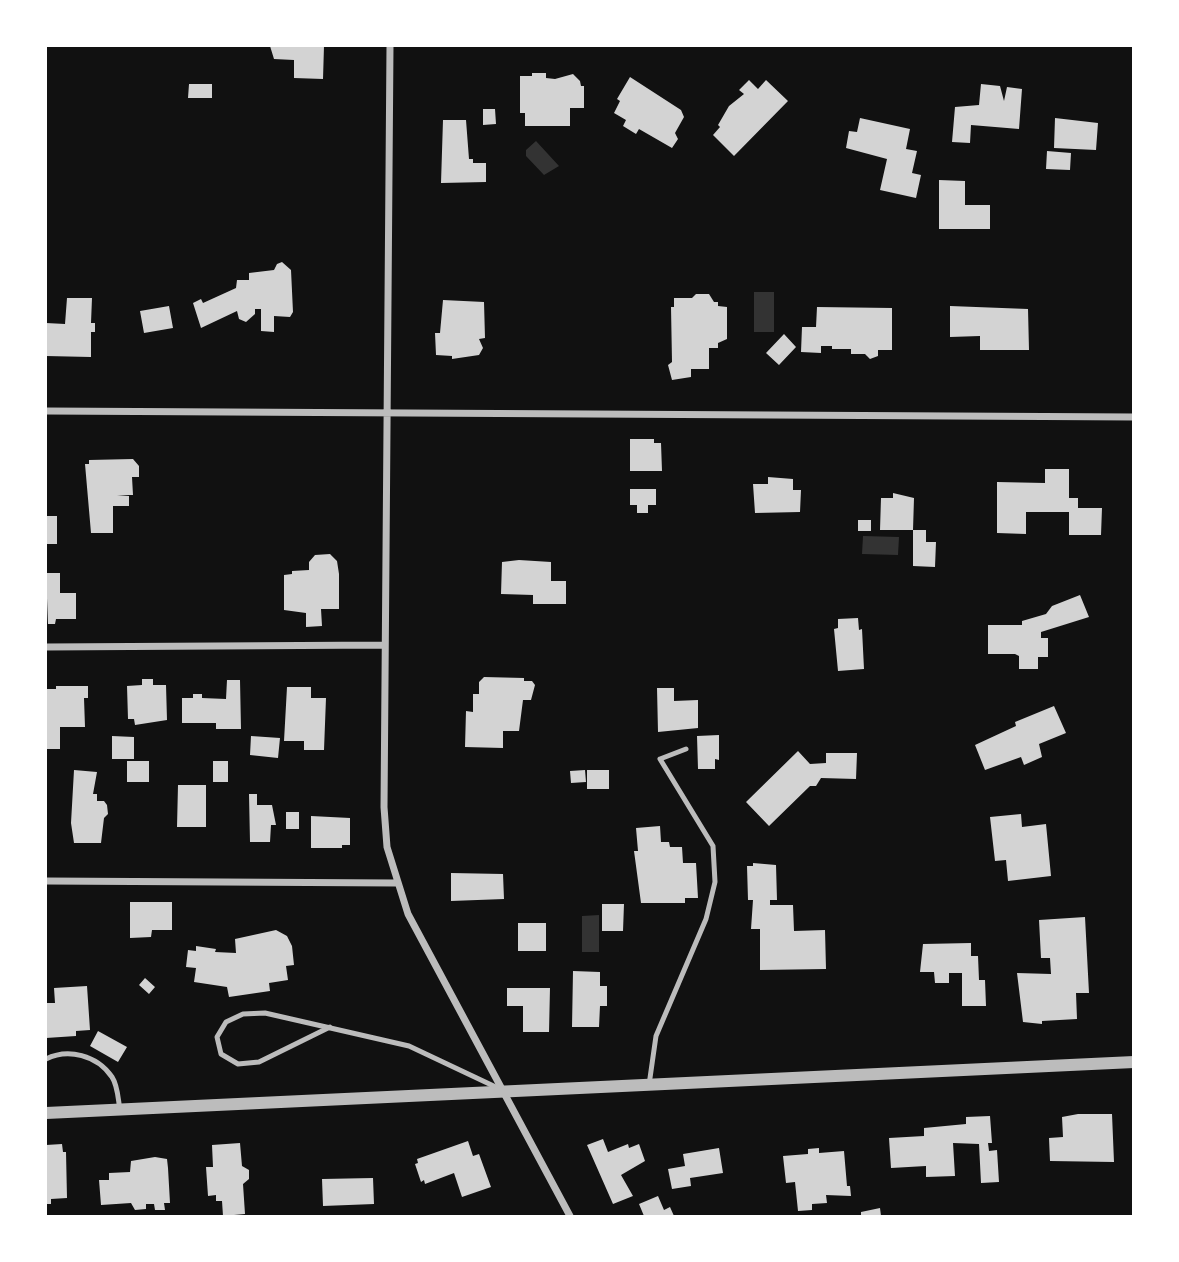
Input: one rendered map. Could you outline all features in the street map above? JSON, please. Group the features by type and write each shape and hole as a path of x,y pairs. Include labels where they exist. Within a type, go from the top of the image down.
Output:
{"street":[{"path":"390,46 384,807 387,847 396,883 408,914 569,1216"},
{"path":"46,411 1133,416"},
{"path":"46,647 385,645"},
{"path":"46,881 396,883"},
{"path":"46,1113 1133,1062"}],"lane":[{"path":"649,1086 656,1036 712,903 715,882 713,846 660,759 686,749"},
{"path":"330,1027 259,1062 238,1064 221,1054 218,1037 226,1021 243,1014 265,1013 330,1027 409,1045 503,1091"},
{"path":"46,1059 65,1053 85,1056 101,1065 112,1077 120,1110"}],"shaded area":[{"path":"536,141 559,166 544,175 526,156 526,150"},
{"path":"754,292 774,292 774,332 754,332"},
{"path":"863,536 899,537 898,555 862,554"},
{"path":"599,915 599,952 582,952 582,916"}],"building":[{"path":"270,46 324,46 323,79 294,78 294,60 274,59"},
{"path":"532,73 546,73 546,78 555,79 573,74 581,86 584,86 584,108 570,108 570,126 525,126 525,113 520,113 520,76 532,76"},
{"path":"630,77 681,110 684,117 675,133 678,139 672,148 639,129 636,134 623,126 626,120 614,113 620,101 617,99"},
{"path":"749,80 758,89 766,80 788,101 734,156 713,135 720,127 718,125 729,106 744,94 739,90"},
{"path":"189,84 212,84 212,98 188,98"},
{"path":"981,84 1000,86 1004,101 1007,87 1022,89 1019,129 971,125 970,143 952,142 955,107 979,105"},
{"path":"483,109 495,109 496,124 483,125"},
{"path":"860,118 910,129 906,149 917,151 912,173 921,175 916,198 880,190 887,159 846,148 849,131 857,132"},
{"path":"1055,118 1098,123 1096,150 1054,148"},
{"path":"443,120 466,120 469,159 473,159 473,163 486,163 486,182 441,183"},
{"path":"1047,151 1071,153 1070,170 1046,169"},
{"path":"939,180 965,181 965,205 990,205 990,229 939,229"},
{"path":"282,262 291,270 293,312 290,317 274,316 274,332 261,331 261,309 255,309 255,314 246,322 239,319 237,311 201,328 193,303 201,299 203,303 236,288 237,280 249,280 249,273 274,270 277,264"},
{"path":"696,294 709,294 714,302 718,302 718,306 727,307 727,339 718,343 718,348 709,348 709,369 691,369 691,377 672,380 668,365 672,362 671,307 674,307 674,298 692,298"},
{"path":"67,298 92,298 91,323 95,323 95,332 91,332 91,357 46,356 46,323 65,324"},
{"path":"443,300 484,302 485,338 479,339 483,348 479,355 452,359 452,356 436,355 435,333 440,333"},
{"path":"169,306 173,328 144,333 140,311"},
{"path":"950,306 1028,309 1029,350 980,350 980,336 950,337"},
{"path":"817,307 892,308 892,350 878,350 878,356 870,359 865,354 851,354 851,349 832,349 832,346 821,346 821,353 801,352 802,327 816,327"},
{"path":"784,334 796,347 779,365 766,353"},
{"path":"630,439 654,439 654,443 661,443 662,471 630,471"},
{"path":"133,459 139,466 139,477 132,477 133,495 117,495 129,496 129,506 113,506 113,533 91,533 85,464 89,464 89,460"},
{"path":"1045,469 1069,469 1069,498 1078,498 1078,508 1102,508 1101,535 1069,535 1069,512 1026,512 1026,534 997,533 997,482 1045,483"},
{"path":"768,477 793,479 793,490 801,490 800,512 755,513 753,484 768,484"},
{"path":"630,489 656,489 656,505 648,505 648,513 637,513 637,505 630,505"},
{"path":"893,493 914,498 913,530 880,530 881,498 893,498"},
{"path":"46,516 57,516 57,544 46,544"},
{"path":"858,520 871,520 871,531 858,531"},
{"path":"913,530 926,530 926,542 936,542 935,567 913,566"},
{"path":"330,554 337,561 339,609 321,609 322,626 306,627 306,613 284,610 284,575 292,574 292,571 309,570 309,562 315,555"},
{"path":"502,562 551,562 551,581 566,581 566,604 533,604 533,595 501,594"},
{"path":"46,573 60,573 60,593 76,593 76,619 56,619 55,624 48,624"},
{"path":"1080,595 1089,617 1041,632 1041,638 1048,638 1048,657 1038,657 1038,669 1019,669 1019,656 1015,654 988,654 988,625 1022,625 1022,621 1046,614 1052,606"},
{"path":"858,618 859,630 862,629 864,669 838,671 834,629 838,628 838,619"},
{"path":"484,677 524,678 524,681 532,681 535,685 531,700 523,700 519,731 503,731 503,748 465,747 466,711 473,712 473,694 479,694 479,682"},
{"path":"142,679 153,679 153,685 166,685 167,720 135,725 134,719 128,719 127,686 142,685"},
{"path":"227,680 240,680 241,729 216,729 216,723 182,723 182,698 193,698 193,694 202,694 202,698 226,699"},
{"path":"56,686 88,686 88,698 84,698 85,727 60,727 60,749 46,749 46,689 56,689"},
{"path":"287,687 311,687 311,698 326,698 324,750 304,750 304,741 284,741"},
{"path":"657,688 674,688 674,701 698,700 698,728 658,732"},
{"path":"1054,706 1066,733 1039,744 1042,757 1024,765 1021,757 985,770 975,745 1016,726 1015,722"},
{"path":"719,735 719,760 715,759 715,769 698,769 697,736"},
{"path":"112,736 134,737 134,759 112,759"},
{"path":"251,736 280,738 278,758 250,755"},
{"path":"798,751 810,764 826,763 826,753 857,753 856,779 821,778 816,786 810,786 769,826 746,802"},
{"path":"127,761 149,761 149,782 127,782"},
{"path":"213,761 228,761 228,782 213,782"},
{"path":"74,770 97,772 93,794 97,794 97,801 104,801 107,805 108,814 104,818 101,843 74,843 71,823"},
{"path":"585,770 586,782 571,783 570,771"},
{"path":"587,770 609,770 609,789 587,789"},
{"path":"178,785 206,785 206,827 177,827"},
{"path":"249,794 257,794 257,805 272,805 276,825 271,825 270,842 250,842"},
{"path":"286,812 299,812 299,829 286,829"},
{"path":"1021,814 1022,827 1046,824 1051,876 1008,881 1006,860 995,861 990,817"},
{"path":"311,816 350,818 350,845 342,845 342,848 311,848"},
{"path":"660,826 661,842 669,842 670,847 682,847 683,863 696,863 698,898 685,898 685,903 641,903 634,851 638,851 636,828"},
{"path":"753,863 776,865 777,900 770,900 770,905 793,905 794,931 825,930 826,969 760,970 760,929 751,929 753,900 748,900 747,866 753,866"},
{"path":"451,873 503,874 504,899 451,901"},
{"path":"130,902 172,902 172,930 152,930 151,937 130,938"},
{"path":"602,904 624,904 623,931 602,931"},
{"path":"1085,917 1089,993 1076,993 1077,1019 1042,1021 1042,1024 1023,1022 1017,973 1051,974 1050,958 1041,958 1039,920"},
{"path":"518,923 546,923 546,951 518,951"},
{"path":"276,930 287,936 292,946 294,965 286,966 288,980 269,983 270,991 229,997 227,987 194,982 196,968 186,967 188,950 196,951 196,946 216,949 215,952 236,953 235,939"},
{"path":"971,943 971,956 978,956 979,980 985,980 986,1006 962,1006 962,973 949,973 949,983 935,983 934,972 920,972 923,944"},
{"path":"573,971 600,972 600,986 607,986 607,1006 600,1006 599,1027 572,1027"},
{"path":"145,978 155,987 149,994 139,985"},
{"path":"87,986 90,1030 76,1031 76,1036 46,1038 46,1003 55,1003 54,988"},
{"path":"507,988 550,988 549,1032 523,1032 523,1006 507,1006"},
{"path":"98,1031 127,1047 118,1062 90,1046"},
{"path":"1112,1114 1114,1162 1050,1161 1049,1138 1063,1137 1062,1117"},
{"path":"990,1116 992,1143 988,1143 989,1151 997,1150 999,1182 981,1183 979,1144 953,1143 955,1176 926,1177 926,1166 891,1168 889,1138 924,1136 924,1128 966,1124 966,1117"},
{"path":"603,1139 608,1152 628,1144 629,1148 639,1144 645,1161 621,1175 633,1196 613,1204 587,1145"},
{"path":"468,1141 473,1156 479,1154 491,1187 462,1197 454,1173 425,1184 424,1180 421,1182 415,1164 418,1163 417,1159"},
{"path":"240,1143 242,1166 249,1170 249,1179 243,1184 245,1214 223,1216 222,1201 216,1201 216,1195 208,1196 206,1167 213,1167 212,1145"},
{"path":"62,1144 63,1152 66,1152 67,1198 51,1199 51,1204 46,1204 46,1145"},
{"path":"719,1148 723,1173 690,1178 691,1186 672,1189 668,1169 685,1166 683,1154"},
{"path":"819,1148 819,1153 844,1151 847,1186 850,1186 851,1196 826,1195 827,1203 812,1204 812,1210 798,1211 795,1182 786,1183 783,1156 808,1154 808,1149"},
{"path":"155,1157 167,1159 170,1203 164,1203 165,1210 155,1210 154,1204 146,1204 146,1209 135,1210 131,1203 101,1205 99,1180 109,1180 109,1173 130,1172 131,1161"},
{"path":"373,1178 374,1204 323,1206 322,1179"},
{"path":"658,1196 664,1210 670,1207 674,1216 644,1216 639,1204"},
{"path":"880,1208 881,1216 861,1216 861,1212"}]}
